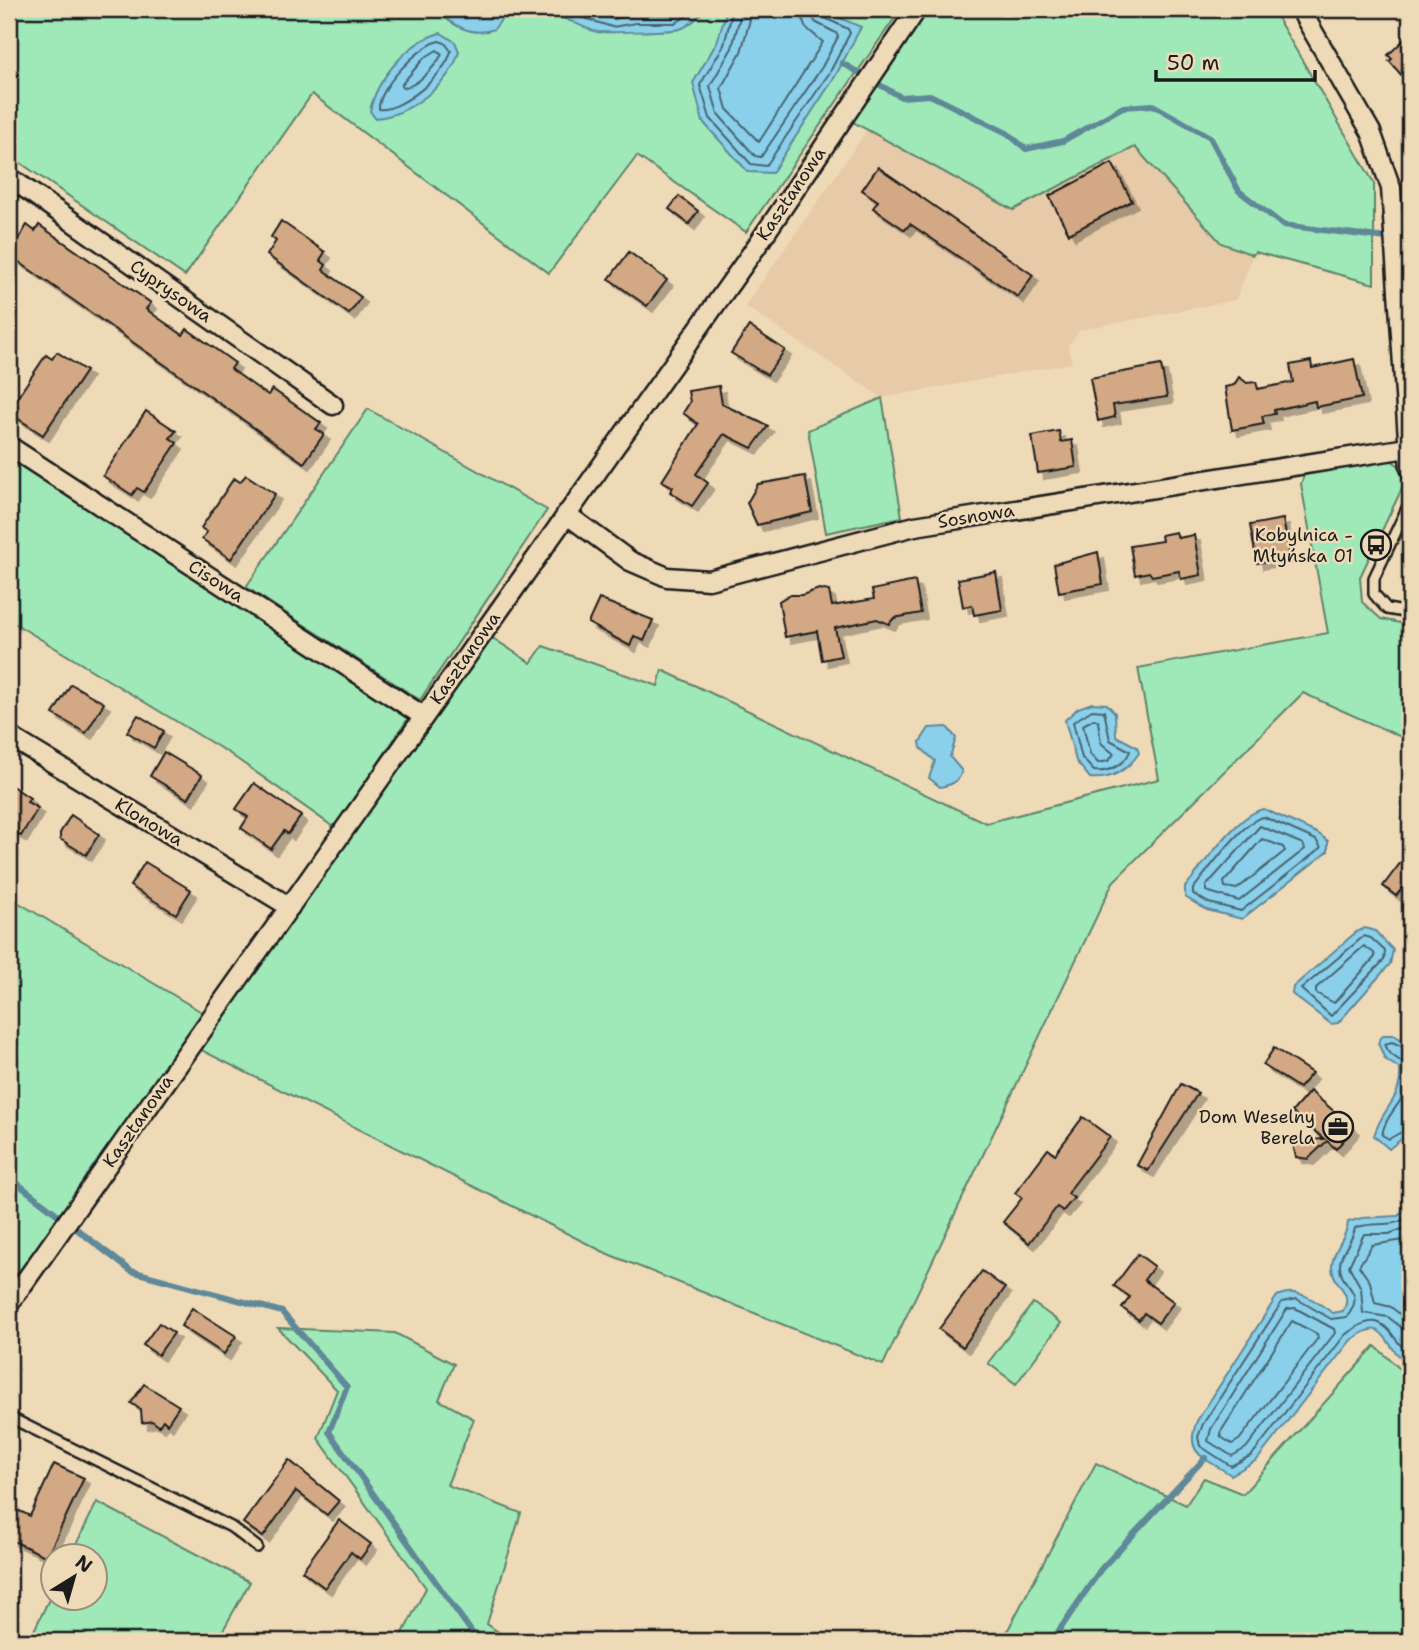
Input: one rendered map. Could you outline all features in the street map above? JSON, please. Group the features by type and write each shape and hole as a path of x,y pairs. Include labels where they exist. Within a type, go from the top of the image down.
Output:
{"street":[{"name":"Kasztanowa","path":"9,1304 755,247 917,9"},
{"path":"1300,9 1371,132 1391,188 1410,468"},
{"name":"Cyprysowa","path":"9,177 333,405"},
{"name":"Cisowa","path":"9,446 423,716"},
{"name":"Sosnowa","path":"566,514 630,561 667,577 709,580 915,526 1407,448"},
{"name":"Klonowa","path":"9,736 290,907"}],"lane":[{"path":"1410,502 1374,578 1374,593 1387,609 1410,613"},
{"path":"9,1417 231,1527 257,1547"}],"shaded area":[{"path":"867,130 1013,210 1135,147 1221,242 1253,255 1236,300 1080,330 1068,346 1072,363 882,398 745,306"}],"green space":[{"path":"9,9 901,9 746,232 637,156 549,273 312,94 185,276 9,155"},
{"path":"928,9 1272,9 1374,183 1374,284 1255,252 1253,255 1221,243 1135,147 1013,210 851,121"},
{"path":"882,398 902,517 826,533 808,430"},
{"path":"368,409 547,510 420,700 246,587"},
{"path":"9,456 409,717 335,828 230,754 9,620"},
{"path":"1389,459 1401,467 1404,484 1360,577 1362,602 1381,619 1410,625 1410,741 1303,693 1113,882 883,1365 608,1254 199,1049 491,637 531,663 543,646 658,686 662,670 986,823 1159,779 1138,668 1328,633 1301,484 1304,475"},
{"path":"9,897 205,1014 18,1273 9,1272"},
{"path":"1033,1303 1061,1323 1016,1384 988,1363"},
{"path":"278,1328 395,1333 454,1364 439,1400 474,1419 447,1485 521,1513 487,1624 511,1641 399,1641 426,1588 318,1438 337,1390"},
{"path":"1375,1346 1410,1378 1410,1641 1002,1641 1096,1463 1186,1505 1204,1478 1243,1494"},
{"path":"97,1502 250,1582 217,1641 29,1641 43,1612 108,1612 108,1542 77,1542"}],"water":[{"path":"435,9 510,9 494,29 478,32 454,24"},
{"path":"538,9 705,9 694,21 680,29 597,32 559,17 545,16"},
{"path":"727,9 819,9 861,27 836,75 772,173 748,172 703,122 693,83 717,42"},
{"path":"441,33 455,42 459,51 448,75 427,96 414,104 388,116 375,118 370,111 373,99 396,63 417,44"},
{"path":"1092,703 1107,704 1115,713 1116,736 1137,747 1139,753 1129,765 1112,776 1090,778 1076,761 1065,720 1078,708"},
{"path":"947,727 956,738 950,757 962,771 954,782 940,787 929,778 935,761 921,748 920,742 929,728"},
{"path":"1264,809 1319,834 1328,841 1328,851 1242,919 1207,910 1185,897 1185,887 1232,830 1243,820"},
{"path":"1365,928 1375,931 1393,950 1390,964 1338,1023 1331,1024 1292,994 1293,987 1356,932"},
{"path":"1383,1035 1394,1035 1410,1045 1410,1132 1389,1149 1374,1136 1395,1097 1400,1069 1385,1059 1378,1043"},
{"path":"1410,1204 1410,1366 1380,1332 1372,1329 1366,1331 1351,1340 1257,1460 1231,1475 1199,1454 1193,1441 1197,1421 1277,1296 1285,1293 1300,1294 1333,1313 1343,1311 1346,1304 1345,1293 1335,1278 1332,1265 1348,1222 1362,1218 1398,1216"}],"building":[{"path":"1410,34 1410,85 1389,61 1392,59 1388,55"},
{"path":"1112,163 1132,201 1069,234 1049,196"},
{"path":"878,167 1033,275 1018,297 910,224 905,230 873,208 878,201 862,190"},
{"path":"679,196 698,211 689,224 669,209"},
{"path":"281,221 325,252 320,260 326,265 323,270 361,297 349,314 267,255 276,241 271,237"},
{"path":"27,225 35,231 39,225 151,303 146,309 183,335 187,329 235,363 231,369 260,390 268,395 272,389 321,423 316,429 324,434 304,463 9,255"},
{"path":"629,252 667,280 647,306 609,279"},
{"path":"749,326 785,350 767,375 731,353"},
{"path":"57,352 86,371 43,435 14,416 19,409 13,404 46,355 52,359"},
{"path":"1354,359 1362,398 1316,407 1315,401 1274,410 1275,414 1262,416 1264,424 1232,430 1225,387 1234,385 1239,377 1247,383 1256,382 1258,389 1293,382 1290,365 1311,361 1312,368"},
{"path":"1161,365 1167,397 1113,405 1115,417 1098,421 1090,378"},
{"path":"719,386 722,404 768,426 752,448 724,434 696,474 708,483 692,506 670,492 673,487 662,481 698,424 683,413 690,402 688,391"},
{"path":"146,411 176,431 170,438 177,443 144,492 137,488 132,495 103,476"},
{"path":"1059,431 1061,442 1072,440 1076,467 1038,473 1032,436"},
{"path":"246,475 275,494 231,559 202,539 207,532 201,528 234,478 240,482"},
{"path":"805,476 812,512 757,525 747,503 758,484"},
{"path":"1283,519 1290,557 1257,563 1250,525"},
{"path":"1176,532 1178,538 1194,535 1201,575 1181,579 1179,571 1152,576 1149,572 1135,575 1130,546 1162,541 1161,535"},
{"path":"1098,552 1103,584 1059,592 1054,564"},
{"path":"996,572 1002,610 974,615 972,605 963,607 958,579"},
{"path":"915,581 921,613 894,618 889,624 877,619 835,628 841,656 822,660 817,631 785,637 779,601 789,595 802,595 819,589 829,591 832,606 874,599 872,590"},
{"path":"599,599 653,620 644,641 634,636 630,646 588,623"},
{"path":"71,684 104,703 86,733 53,714"},
{"path":"138,715 164,731 154,748 127,732"},
{"path":"164,752 202,775 188,799 150,776"},
{"path":"254,783 301,816 288,834 284,831 271,849 241,828 248,817 236,809"},
{"path":"9,784 30,798 27,802 38,808 21,836 10,830 9,832"},
{"path":"71,815 99,834 86,855 60,839 60,833"},
{"path":"1410,850 1410,879 1396,896 1383,886"},
{"path":"145,862 191,890 176,914 130,886"},
{"path":"1274,1048 1312,1073 1299,1088 1263,1065"},
{"path":"1181,1084 1198,1093 1148,1171 1137,1165"},
{"path":"1310,1091 1354,1128 1336,1149 1327,1141 1308,1159 1296,1157 1292,1141 1324,1139 1292,1112"},
{"path":"1083,1117 1110,1137 1072,1187 1068,1194 1074,1198 1063,1211 1057,1207 1029,1243 1003,1222 1022,1198 1015,1193 1048,1149 1055,1154"},
{"path":"1138,1254 1154,1266 1144,1280 1174,1302 1158,1323 1144,1313 1139,1320 1122,1308 1130,1297 1114,1286"},
{"path":"982,1271 1005,1288 963,1347 939,1329"},
{"path":"192,1308 236,1336 224,1354 181,1326"},
{"path":"159,1323 174,1333 158,1355 143,1345"},
{"path":"144,1384 179,1406 167,1424 163,1420 159,1426 152,1421 142,1423 141,1410 131,1403"},
{"path":"289,1460 339,1501 327,1515 296,1491 263,1537 243,1523"},
{"path":"54,1464 84,1478 54,1542 38,1542 38,1553 9,1539 9,1506 30,1516"},
{"path":"339,1520 371,1544 360,1559 351,1552 325,1588 302,1571"}],"waterway":[{"path":"842,63 901,97 930,95 1007,133 1026,149 1063,141 1123,107 1153,105 1210,137 1239,191 1283,225 1410,241"},
{"path":"9,1177 131,1271 282,1312 347,1387 329,1432 478,1641"},
{"path":"1052,1641 1101,1569 1205,1458"}],"place":[{"name":"Kobylnica - Młyńska 01","path":"1376,545"},
{"name":"Dom Weselny Berela","path":"1338,1127"}]}
